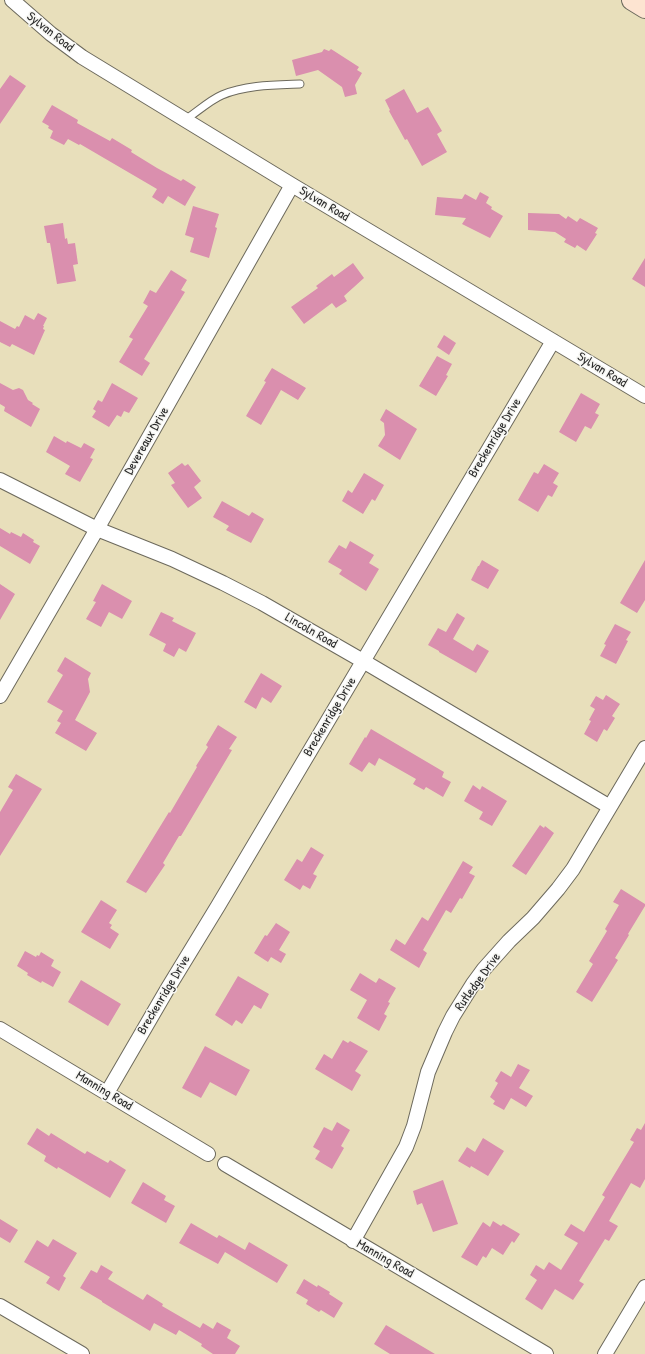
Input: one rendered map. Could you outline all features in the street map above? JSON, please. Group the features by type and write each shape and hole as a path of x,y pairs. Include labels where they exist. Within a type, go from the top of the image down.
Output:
{"main road":[{"path":"632,0 645,8"}],"street":[{"name":"Sylvan Road","path":"12,0 66,46 292,185 645,396"},
{"name":"Devereaux Drive","path":"0,696 292,185"},
{"name":"Breckenridge Drive","path":"107,1093 553,341"},
{"name":"Lincoln Road","path":"0,480 97,528 172,559 223,583 282,614 610,807"},
{"name":"Rutledge Drive","path":"353,1241 406,1147 414,1126 428,1072 444,1032 453,1016 484,969 509,941 533,918 558,889 576,864 645,748"},
{"name":"Manning Road","path":"0,1029 208,1154"},
{"name":"Manning Road","path":"225,1164 546,1354"},
{"path":"605,1354 645,1287"},
{"path":"0,1306 82,1354"}],"lane":[{"path":"186,120 221,96 237,90 272,85 300,84"}],"building":[{"path":"324,49 329,51 331,49 359,67 357,70 362,73 355,85 357,94 345,97 342,87 318,70 296,76 292,60 322,52"},
{"path":"10,75 26,86 0,124 0,89"},
{"path":"404,89 417,113 428,107 442,131 437,134 447,152 422,166 407,139 405,140 389,111 390,110 385,100"},
{"path":"52,105 78,120 77,123 110,141 112,138 157,168 181,181 183,179 196,187 185,206 168,196 163,204 152,197 157,189 80,144 79,145 68,139 64,145 50,138 53,131 48,128 49,126 42,122"},
{"path":"480,192 489,197 486,203 492,207 491,209 503,216 490,238 462,224 466,218 435,215 437,197 462,199 465,194 476,200"},
{"path":"193,206 219,214 209,258 190,252 194,238 185,235"},
{"path":"528,213 559,214 566,219 568,216 577,222 580,218 598,228 595,233 597,234 586,251 577,245 575,248 564,242 566,239 555,232 528,230"},
{"path":"63,223 65,239 67,238 68,244 75,243 78,264 73,265 76,281 57,284 50,243 47,243 44,226"},
{"path":"645,258 645,287 632,279"},
{"path":"353,263 364,278 344,296 347,301 336,308 332,303 304,324 291,307 318,288 316,286 332,274 334,277"},
{"path":"171,270 187,280 181,290 185,292 144,359 150,363 142,376 119,362 133,339 129,337 148,306 143,303 150,290 156,293"},
{"path":"38,313 47,318 43,326 43,329 45,330 34,355 12,344 10,347 0,342 0,321 15,329 17,326 19,327 25,315 34,320"},
{"path":"444,335 456,343 449,355 437,347"},
{"path":"437,356 452,364 446,375 448,376 436,396 419,386"},
{"path":"272,368 306,388 298,400 281,390 261,425 246,416 266,382 264,381"},
{"path":"0,383 13,390 19,388 23,390 28,400 40,409 31,427 4,411 5,407 0,404"},
{"path":"112,383 138,398 129,413 124,411 121,417 117,415 109,427 92,417 96,411 93,409 98,400 102,402"},
{"path":"581,393 600,404 595,413 599,415 591,429 585,426 576,442 559,432"},
{"path":"386,409 417,429 400,460 378,446 385,435 384,423 380,420"},
{"path":"54,436 66,443 67,441 81,448 84,443 95,449 90,458 93,459 80,482 65,474 70,466 46,452"},
{"path":"182,463 185,466 188,464 201,481 194,487 202,498 188,508 171,485 175,483 168,473"},
{"path":"544,464 559,473 553,483 558,486 552,497 548,495 538,512 518,500 534,472 538,474"},
{"path":"364,473 384,485 375,501 372,499 363,514 342,501 348,490 352,493"},
{"path":"222,501 249,516 252,512 264,519 251,543 226,530 229,526 213,517"},
{"path":"0,528 10,534 11,532 21,537 23,533 40,546 30,564 0,546"},
{"path":"350,541 374,555 369,563 379,569 366,591 339,574 342,570 328,562 339,545 346,549"},
{"path":"482,560 499,570 488,589 471,580"},
{"path":"645,560 645,600 637,613 620,603"},
{"path":"0,584 15,594 0,620"},
{"path":"102,584 132,601 122,619 109,612 101,627 86,619 96,602 93,601"},
{"path":"161,612 174,618 172,621 196,633 186,652 179,648 174,657 163,651 166,644 149,635"},
{"path":"457,613 465,618 453,639 473,651 477,644 489,651 476,673 428,645 438,628 446,632"},
{"path":"615,624 631,632 616,664 600,656 606,645 604,644"},
{"path":"65,657 91,673 88,679 90,692 75,720 97,733 86,751 55,733 61,723 57,721 63,711 47,702 63,675 57,671"},
{"path":"261,673 282,686 271,703 262,697 256,709 244,702"},
{"path":"606,695 620,704 612,716 615,718 607,731 604,729 597,742 584,734 595,709 590,706 596,696 603,700"},
{"path":"218,725 237,737 229,749 232,750 181,836 179,836 163,863 165,865 146,893 126,882 197,767 196,766 208,747 206,745"},
{"path":"371,729 444,772 442,777 451,782 443,797 426,787 424,790 413,784 416,779 379,758 375,766 369,762 362,772 349,764"},
{"path":"16,774 42,789 0,856 0,812 13,790 8,787"},
{"path":"473,785 480,790 482,786 507,801 492,826 479,819 483,812 464,801"},
{"path":"540,825 544,828 545,826 554,833 526,875 512,866"},
{"path":"311,847 324,855 313,874 317,876 310,889 303,885 300,890 284,880 297,859 302,862"},
{"path":"463,861 473,867 469,873 475,876 462,899 460,898 451,913 446,910 423,950 427,953 419,968 390,950 396,939 405,945 422,917 428,921"},
{"path":"621,889 645,904 645,906 615,958 618,960 592,1002 576,992 593,964 589,961 607,931 605,929 619,905 613,902"},
{"path":"101,900 117,910 109,923 112,925 110,928 119,934 110,949 81,932"},
{"path":"276,923 290,932 279,950 286,954 281,963 271,957 268,962 254,953 265,935 267,936"},
{"path":"25,951 36,957 37,955 39,956 41,952 54,960 51,966 61,972 53,987 42,981 41,983 27,975 28,973 17,966"},
{"path":"360,973 376,983 379,978 396,988 388,1002 390,1003 384,1014 387,1016 379,1031 357,1018 367,1000 350,990"},
{"path":"238,976 269,994 261,1009 254,1005 242,1024 236,1020 232,1026 215,1015"},
{"path":"81,980 121,1004 108,1026 68,1002"},
{"path":"343,1040 348,1043 350,1041 368,1051 355,1071 361,1075 352,1091 315,1069 324,1054 332,1059"},
{"path":"205,1046 250,1070 236,1096 210,1082 201,1098 182,1088"},
{"path":"518,1064 530,1070 519,1088 533,1096 526,1107 511,1098 504,1110 493,1104 495,1101 490,1097 498,1083 495,1081 501,1071 511,1077"},
{"path":"337,1122 350,1130 341,1146 344,1148 332,1169 315,1159 320,1151 313,1147 324,1127 332,1131"},
{"path":"645,1123 645,1179 640,1188 631,1183 609,1221 618,1226 609,1241 605,1239 579,1281 584,1284 573,1300 555,1289 542,1310 525,1299 537,1280 530,1275 536,1265 544,1270 549,1262 561,1270 578,1243 564,1235 571,1224 584,1232 605,1197 602,1195 634,1142 630,1140 637,1128 641,1130"},
{"path":"37,1128 49,1136 51,1133 85,1154 87,1151 108,1163 110,1160 126,1170 110,1198 58,1167 57,1169 44,1161 46,1156 27,1144"},
{"path":"483,1138 504,1151 488,1176 471,1166 470,1168 458,1161 467,1147 475,1152"},
{"path":"443,1180 458,1224 433,1232 422,1203 417,1205 413,1191"},
{"path":"143,1182 166,1196 164,1200 175,1206 166,1223 131,1203"},
{"path":"0,1219 18,1230 10,1243 0,1237"},
{"path":"493,1221 501,1226 503,1224 520,1234 514,1243 512,1241 503,1255 492,1248 486,1258 483,1256 477,1266 461,1257 483,1222 490,1227"},
{"path":"191,1223 217,1238 219,1235 245,1250 249,1242 288,1265 277,1283 225,1252 218,1264 179,1243"},
{"path":"53,1239 77,1253 63,1276 66,1278 59,1291 46,1283 50,1277 24,1262 37,1240 48,1247"},
{"path":"101,1265 113,1272 108,1279 143,1300 147,1294 163,1304 162,1306 200,1328 203,1323 213,1329 217,1322 231,1330 227,1338 240,1346 235,1354 213,1354 201,1346 202,1344 179,1330 176,1335 154,1323 150,1331 80,1288 91,1270 97,1273"},
{"path":"304,1279 317,1287 318,1285 330,1292 329,1294 343,1303 334,1318 321,1310 319,1312 306,1304 308,1300 296,1293"},
{"path":"386,1325 435,1354 390,1354 374,1344"}]}
